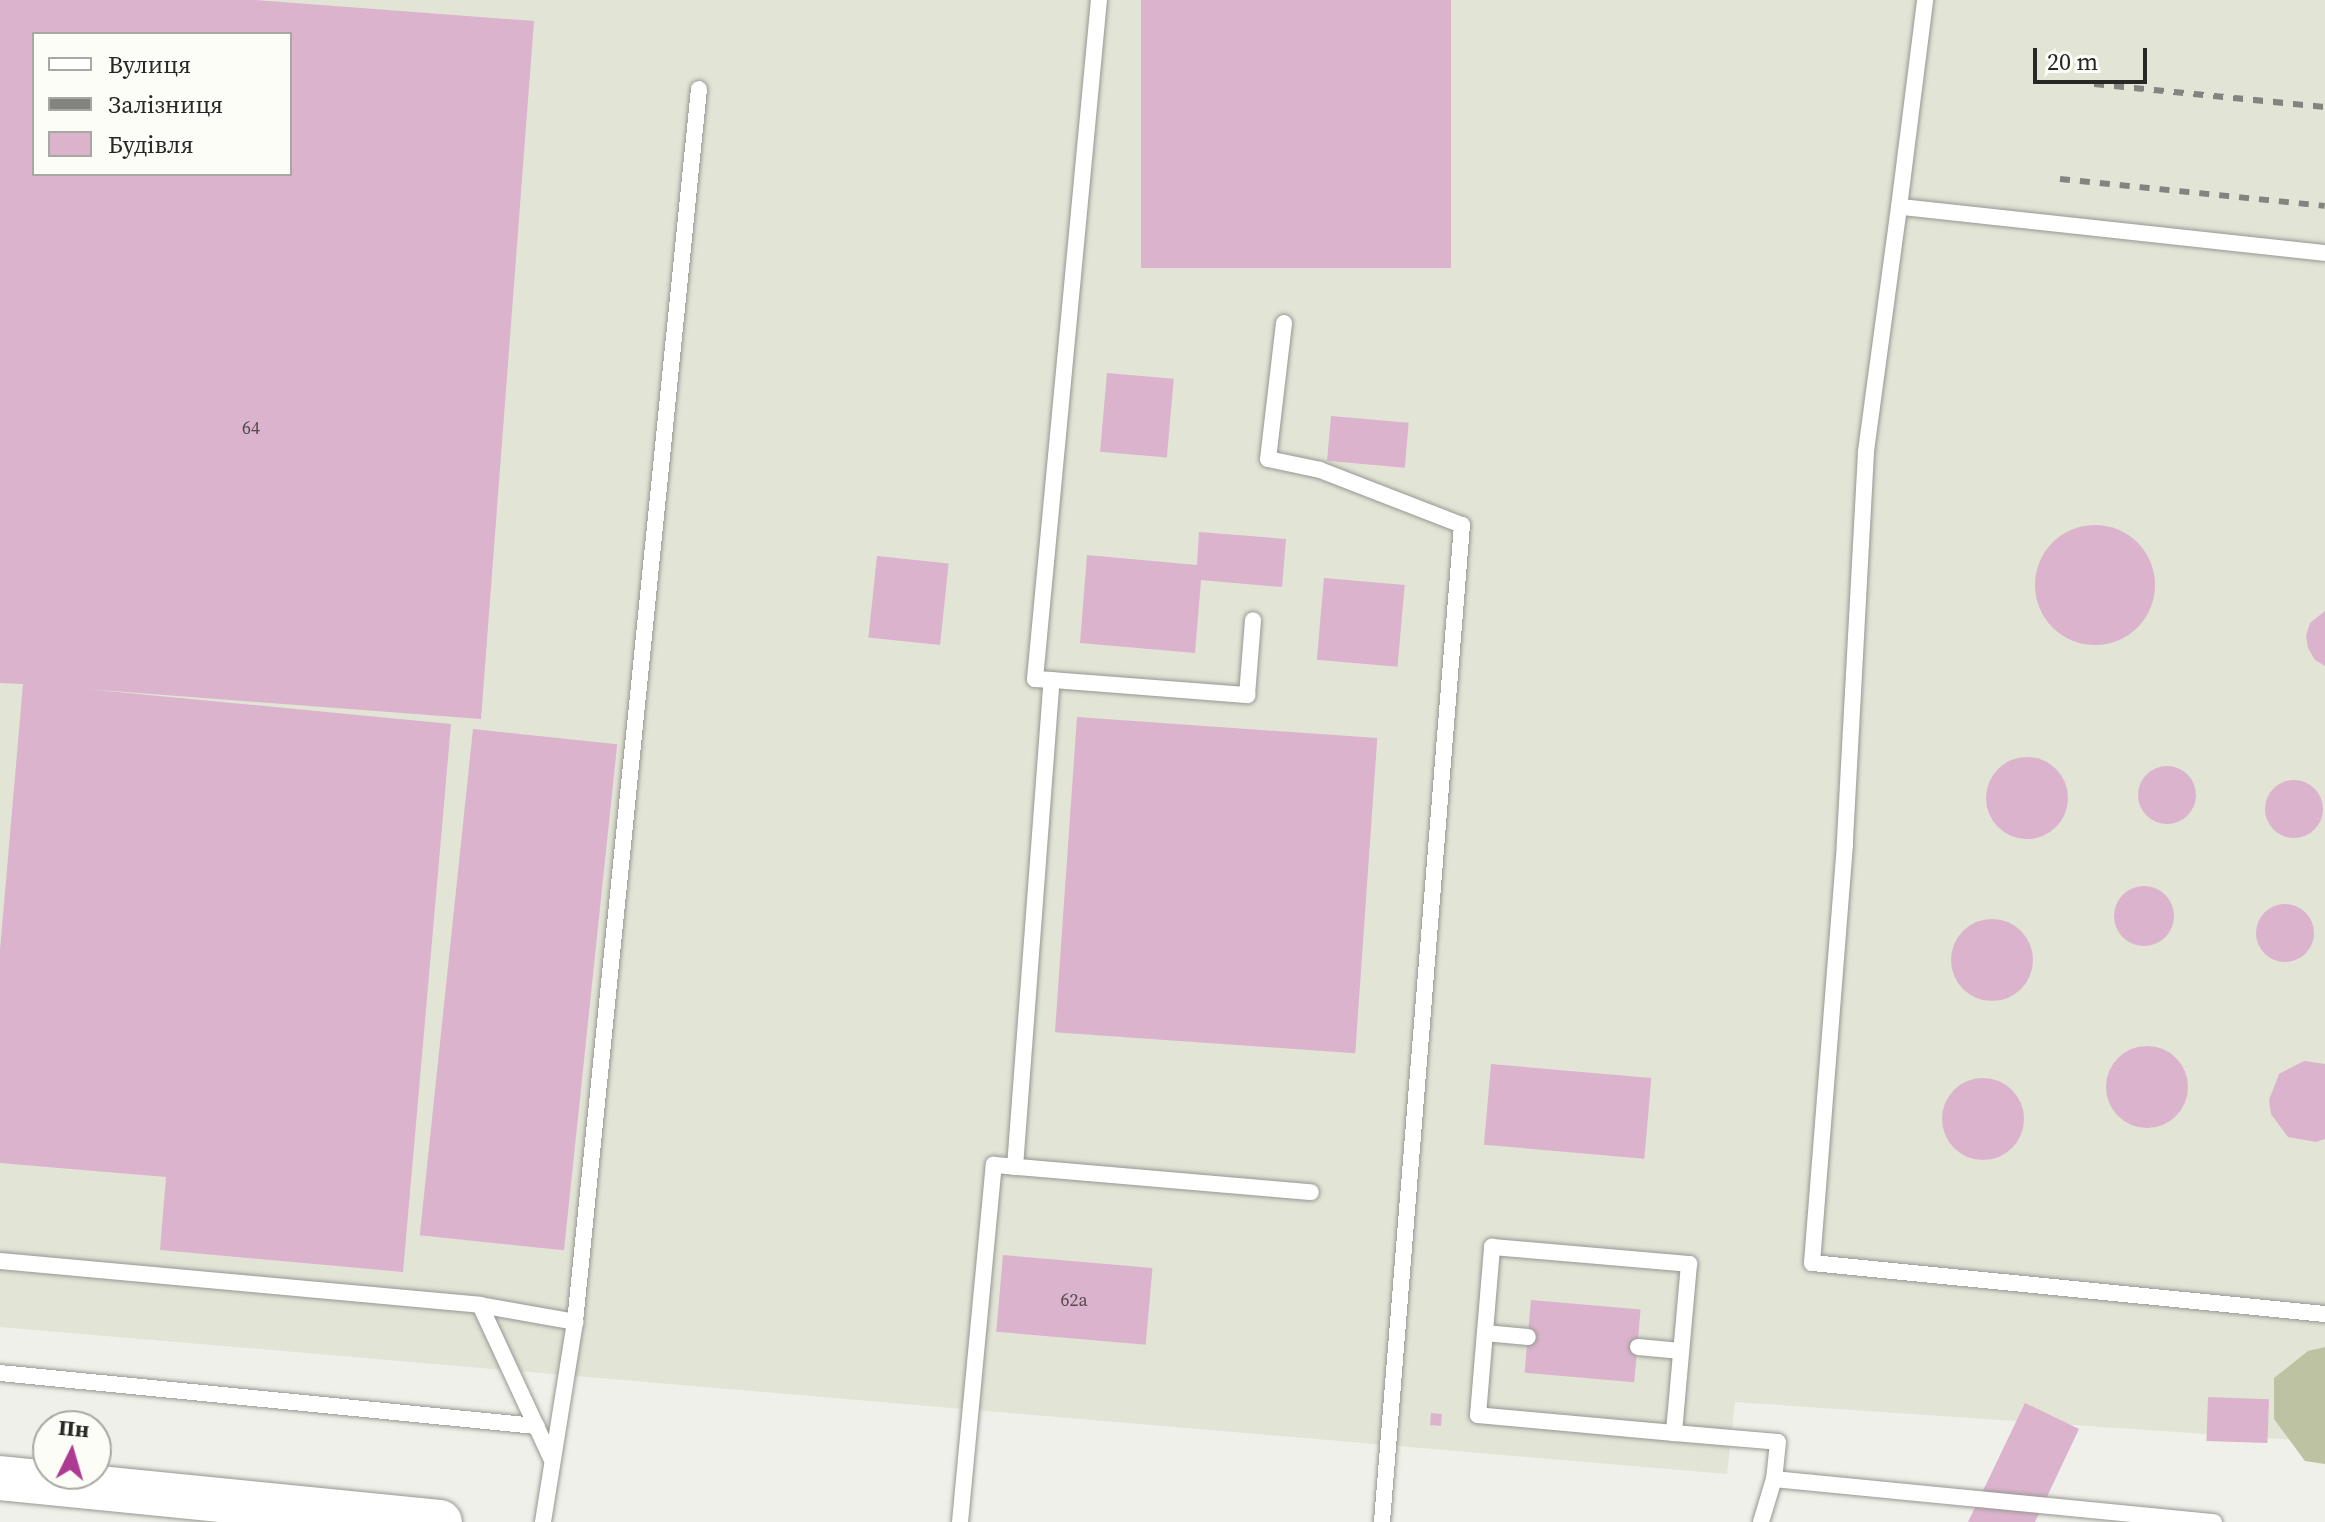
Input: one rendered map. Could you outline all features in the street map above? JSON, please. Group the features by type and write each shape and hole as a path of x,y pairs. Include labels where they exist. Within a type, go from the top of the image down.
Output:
{"main road":[{"path":"0,1478 428,1521"}],"lane":[{"path":"1099,0 1035,679 1247,695 1253,620"},
{"path":"1925,0 1866,452 1845,844 1812,1263 2325,1314"},
{"path":"543,1522 575,1322 699,89"},
{"path":"1899,207 2325,253"},
{"path":"1284,323 1268,459 1320,470 1462,525 1382,1522"},
{"path":"1015,1167 1052,680"},
{"path":"960,1522 994,1165 1311,1192"},
{"path":"1674,1433 1689,1264 1492,1247 1478,1415 1674,1433 1778,1442 1774,1479 1761,1522"},
{"path":"0,1261 480,1305 575,1322"},
{"path":"480,1305 552,1460"},
{"path":"1485,1333 1528,1337"},
{"path":"1638,1347 1681,1351"},
{"path":"0,1373 536,1426"},
{"path":"1774,1479 2214,1522"}],"shaded area":[{"path":"0,0 2325,0 2325,1442 1735,1402 1727,1474 0,1327"}],"green space":[{"path":"2325,1347 2325,1464 2305,1461 2274,1419 2274,1378 2308,1351"}],"building":[{"path":"0,0 255,0 534,21 481,719 86,689 451,724 403,1272 160,1250 166,1177 0,1163 0,950 23,684 0,683"},
{"path":"1141,0 1451,0 1451,268 1141,268"},
{"path":"1107,373 1174,379 1167,458 1100,452"},
{"path":"1331,416 1409,423 1405,468 1327,461"},
{"path":"2095,525 2118,530 2137,543 2150,562 2155,585 2150,608 2137,627 2118,640 2095,645 2072,640 2053,627 2040,608 2035,585 2040,562 2053,543 2072,530"},
{"path":"1199,532 1286,539 1282,587 1201,580 1195,653 1080,643 1087,555 1197,565"},
{"path":"877,556 949,564 940,645 868,638"},
{"path":"1324,578 1405,585 1398,667 1317,660"},
{"path":"2325,611 2325,666 2315,660 2306,636 2310,623"},
{"path":"1077,717 1377,738 1355,1053 1055,1032"},
{"path":"473,729 617,744 564,1250 420,1235"},
{"path":"2027,757 2043,760 2056,769 2065,782 2068,798 2065,814 2056,827 2043,836 2027,839 2011,836 1998,827 1989,814 1986,798 1989,782 1998,769 2011,760"},
{"path":"2167,766 2188,774 2196,795 2188,816 2167,824 2146,816 2138,795 2146,774"},
{"path":"2294,780 2315,788 2323,809 2315,830 2294,838 2273,830 2265,809 2273,788"},
{"path":"2144,886 2165,895 2174,916 2165,937 2144,946 2123,937 2114,916 2123,895"},
{"path":"2285,904 2306,912 2314,933 2306,954 2285,962 2264,954 2256,933 2264,912"},
{"path":"1992,919 2008,922 2021,931 2030,944 2033,960 2030,976 2021,989 2008,998 1992,1001 1976,998 1963,989 1954,976 1951,960 1954,944 1963,931 1976,922"},
{"path":"2147,1046 2163,1049 2176,1058 2185,1071 2188,1087 2185,1103 2176,1116 2163,1125 2147,1128 2131,1125 2118,1116 2109,1103 2106,1087 2109,1071 2118,1058 2131,1049"},
{"path":"2304,1061 2325,1064 2325,1139 2316,1142 2288,1137 2271,1114 2269,1100 2279,1074"},
{"path":"1491,1064 1651,1078 1644,1159 1484,1145"},
{"path":"1983,1078 1999,1081 2012,1090 2021,1103 2024,1119 2021,1135 2012,1148 1999,1157 1983,1160 1967,1157 1954,1148 1945,1135 1942,1119 1945,1103 1954,1090 1967,1081"},
{"path":"1003,1255 1152,1268 1146,1345 996,1332"},
{"path":"1531,1300 1641,1310 1634,1382 1525,1373"},
{"path":"2208,1397 2269,1399 2267,1443 2206,1441"},
{"path":"2025,1403 2079,1429 2035,1522 1968,1522"},
{"path":"1431,1413 1442,1414 1441,1426 1430,1425"}],"railway":[{"path":"2094,84 2325,107"},
{"path":"2060,179 2325,206"}]}
